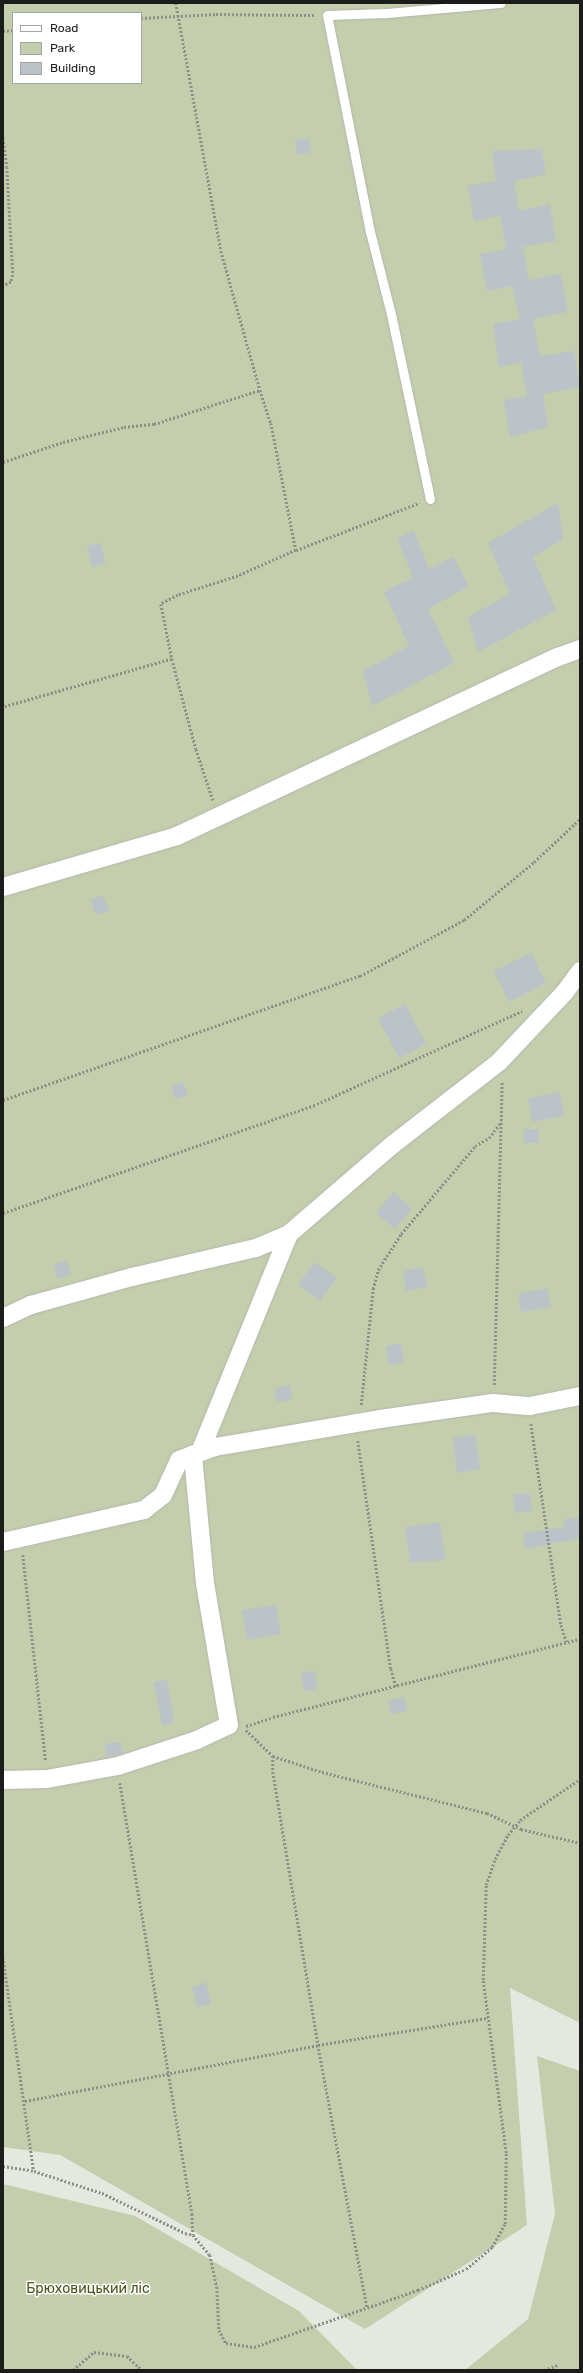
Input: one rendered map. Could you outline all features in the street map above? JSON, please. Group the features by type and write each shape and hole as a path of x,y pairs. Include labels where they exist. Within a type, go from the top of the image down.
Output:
{"street":[{"path":"3,887 177,836 558,657 580,649"},
{"path":"3,1318 31,1305 132,1277 256,1248 289,1234 392,1145 500,1062 565,992 580,971"},
{"path":"3,1780 48,1779 118,1766 197,1740 229,1725 205,1583 197,1453 289,1234"},
{"path":"3,1542 144,1510 163,1496 179,1460 197,1453 252,1440 356,1423 493,1404 530,1406 580,1396"}],"lane":[{"path":"430,499 392,318 370,232 327,15 495,6"}],"path":[{"path":"176,3 221,251 260,390 271,423 296,550"},
{"path":"142,18 178,15 327,15"},
{"path":"3,138 7,167 13,275 11,282 3,286"},
{"path":"3,462 63,442 124,427 154,424 260,390"},
{"path":"218,817 196,749 172,659 161,604 178,595 238,576 296,550 430,499"},
{"path":"3,707 172,659"},
{"path":"3,1100 360,976 464,920 534,862 580,819"},
{"path":"3,1213 317,1104 514,1013 530,1009 547,1010"},
{"path":"493,1404 502,1122 502,1071 500,1062"},
{"path":"396,1687 391,1669 356,1423 361,1409 373,1289 378,1270 406,1228 475,1146 489,1138 502,1122"},
{"path":"530,1406 528,1411 561,1625 566,1643"},
{"path":"21,1538 48,1779"},
{"path":"580,1639 396,1687 273,1717 243,1728 273,1756 322,1772 487,1813 515,1826 580,1843"},
{"path":"273,1756 274,1780 318,2045 367,2306"},
{"path":"118,1766 167,2073 192,2214 193,2235"},
{"path":"3,2166 34,2171 102,2193 185,2233 193,2235 210,2255 217,2287 219,2330 226,2343 254,2346 367,2306 418,2290 466,2269 492,2247 505,2224 506,2153 483,1980 486,1885 495,1859 520,1820 580,1779"},
{"path":"3,1957 34,2171"},
{"path":"24,2101 318,2045 487,2018"},
{"path":"73,2370 94,2352 127,2356 142,2370"},
{"path":"544,2370 558,2365"}],"green space":[{"path":"3,3 580,3 580,2023 510,1988 527,2225 365,2329 60,2155 3,2147"},
{"path":"537,2056 580,2071 580,2370 465,2370 528,2319 555,2214"},
{"name":"Брюховицький ліс","path":"3,2184 135,2216 299,2311 357,2370 3,2370"}],"building":[{"path":"309,138 311,152 297,155 295,140"},
{"path":"542,149 546,174 514,181 519,211 550,204 556,241 523,247 529,280 561,274 568,312 533,319 540,356 574,351 580,387 543,394 548,427 510,437 504,400 527,396 521,362 499,367 493,324 520,319 512,286 487,291 480,254 506,249 500,216 474,221 468,186 496,181 492,151"},
{"path":"558,503 563,539 533,557 556,610 478,652 468,617 510,594 488,543"},
{"path":"414,531 429,569 453,557 469,586 428,609 454,663 372,706 363,671 409,646 384,592 413,577 397,538"},
{"path":"100,543 106,563 92,567 87,546"},
{"path":"103,895 109,911 96,915 90,900"},
{"path":"531,953 546,983 509,1002 494,971"},
{"path":"405,1004 426,1044 399,1058 378,1018"},
{"path":"183,1082 188,1095 176,1100 171,1087"},
{"path":"560,1092 564,1116 532,1122 528,1098"},
{"path":"524,1129 539,1129 539,1143 524,1143"},
{"path":"393,1192 412,1209 395,1229 376,1213"},
{"path":"67,1261 71,1275 57,1279 54,1264"},
{"path":"314,1262 337,1278 320,1301 298,1285"},
{"path":"423,1267 427,1287 406,1291 403,1271"},
{"path":"547,1288 551,1307 521,1312 518,1294"},
{"path":"401,1343 404,1362 389,1365 386,1346"},
{"path":"290,1385 292,1400 276,1402 275,1388"},
{"path":"475,1434 480,1469 457,1473 453,1438"},
{"path":"513,1494 530,1494 532,1511 515,1513"},
{"path":"579,1518 580,1538 525,1549 523,1533 565,1527 564,1519"},
{"path":"440,1522 445,1560 410,1563 405,1527"},
{"path":"276,1605 281,1634 247,1640 242,1610"},
{"path":"315,1671 317,1689 304,1691 301,1672"},
{"path":"167,1680 174,1723 162,1725 154,1682"},
{"path":"404,1697 407,1711 391,1714 388,1701"},
{"path":"121,1742 123,1753 107,1757 104,1744"},
{"path":"206,1982 211,2004 197,2007 192,1987"}]}
